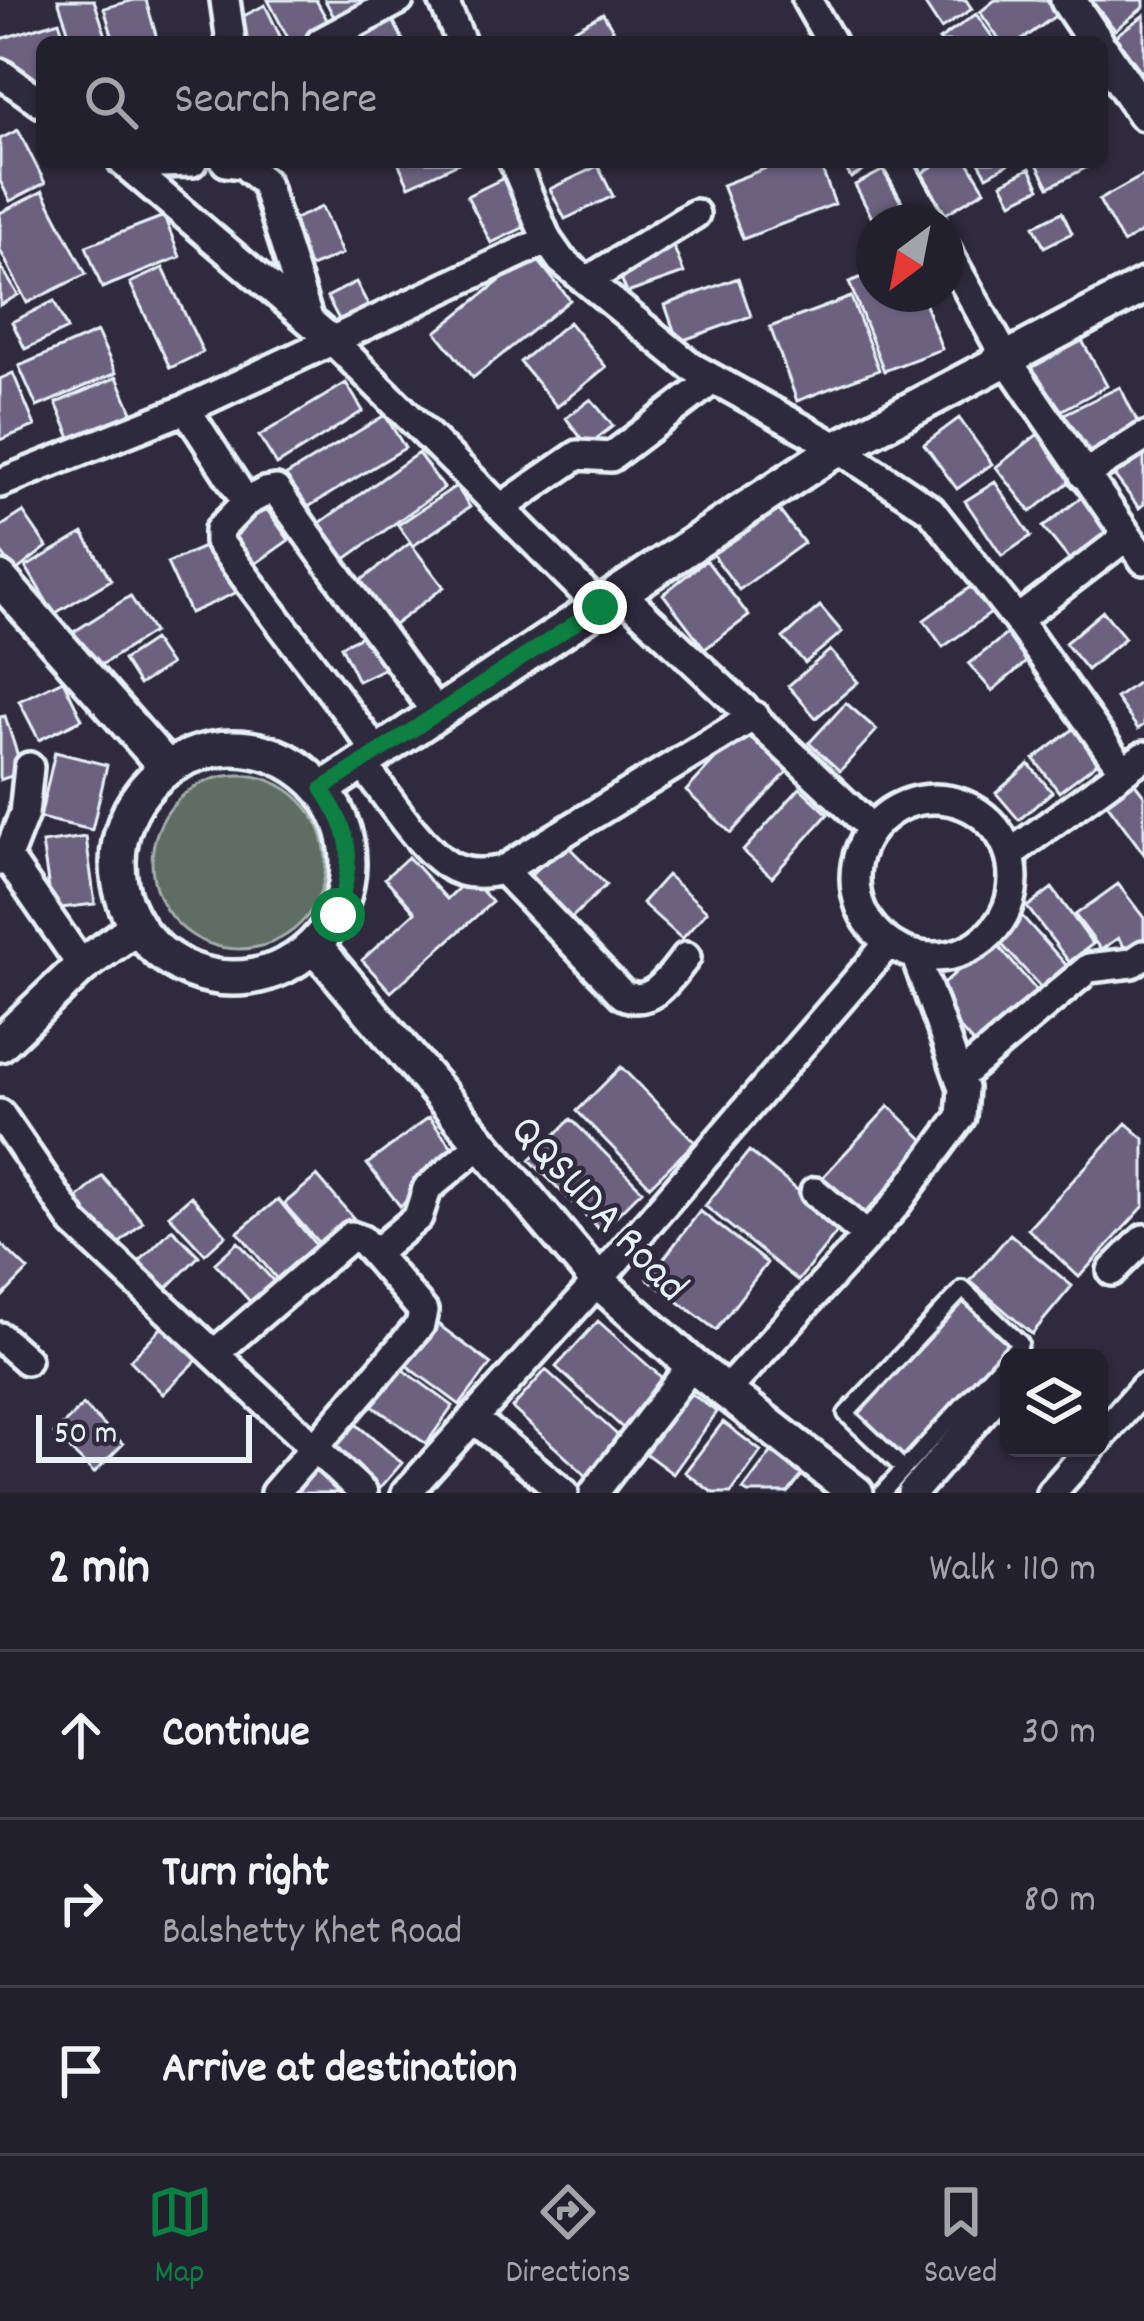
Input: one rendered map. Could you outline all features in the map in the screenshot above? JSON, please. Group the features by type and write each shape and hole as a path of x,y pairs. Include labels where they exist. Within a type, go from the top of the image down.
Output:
{"street":[{"path":"225,0 230,36"},
{"path":"332,36 399,0"},
{"path":"443,0 458,36"},
{"path":"807,0 828,36"},
{"path":"1068,0 1092,36"},
{"path":"1108,60 1144,113"},
{"path":"0,73 36,100"},
{"path":"131,168 334,342 501,508 754,716 870,827"},
{"path":"248,168 265,183 310,321"},
{"path":"517,168 547,240 561,260 692,367 838,448 931,510 1134,763 1011,853"},
{"path":"900,168 921,204"},
{"path":"586,280 695,214"},
{"path":"0,483 186,409 547,240"},
{"path":"964,282 1007,360 1144,560"},
{"path":"322,789 838,448 1144,286"},
{"path":"501,508 578,455 610,457 714,379"},
{"path":"186,409 246,502"},
{"path":"1084,475 1144,437"},
{"path":"437,714 276,490 246,502 219,530 219,542 427,845 450,866 482,875 503,871 754,716"},
{"path":"1017,620 1126,537"},
{"path":"0,579 166,768"},
{"path":"229,748 267,752 297,766 322,789 345,824 349,869 338,915 315,946 278,970 240,980 199,974 162,955 136,927 121,893 117,853 125,819 145,788 166,768 200,752 229,748"},
{"path":"29,767 24,814 4,859 82,966"},
{"path":"948,798 987,817 1011,853 1012,900 986,940 953,956 916,957 888,944 860,911 853,867 870,827 905,802 948,798"},
{"path":"503,871 623,995 648,998 686,956"},
{"path":"0,1044 82,966 136,927"},
{"path":"406,1493 598,1281 888,944"},
{"name":"QQSUDA Road","path":"315,946 598,1281 692,1365 856,1493"},
{"path":"959,1077 1089,968 1132,963 1144,955"},
{"path":"726,1391 931,1161 962,1117 963,1088 916,957"},
{"path":"0,1114 75,1224 363,1493"},
{"path":"374,1254 418,1217 425,1191 482,1143"},
{"path":"815,1192 867,1235"},
{"path":"214,1354 346,1238 362,1240 423,1311 423,1317 275,1493"},
{"path":"1112,1271 1144,1239"},
{"path":"0,1336 26,1360"},
{"path":"594,1493 692,1365"},
{"path":"1108,1429 1144,1388"},
{"path":"908,1481 1000,1391"},
{"path":"474,1419 563,1493"},
{"path":"1052,1493 1083,1457"}],"lane":[{"path":"882,1493 908,1481 1020,1343 963,1289 846,1414 908,1481"}],"green space":[{"path":"239,775 272,782 301,800 319,829 326,862 319,895 301,924 272,942 239,949 206,942 177,924 159,895 152,862 159,829 177,800 206,782"}],"building":[{"path":"58,0 94,0 106,36 70,36"},
{"path":"146,0 156,36 112,36 104,8"},
{"path":"268,0 316,0 330,25 309,36 287,36"},
{"path":"325,0 361,0 364,7 336,21"},
{"path":"922,0 966,0 972,9 941,29"},
{"path":"995,0 1049,0 1058,14 1027,36 997,36 980,12"},
{"path":"1091,0 1144,0 1144,7 1115,30"},
{"path":"265,5 280,36 236,36 232,22"},
{"path":"603,13 616,36 563,36"},
{"path":"976,14 992,36 945,36"},
{"path":"1144,15 1144,73 1143,74 1115,36"},
{"path":"393,20 401,36 362,36"},
{"path":"59,21 64,36 36,36 36,83 0,56 0,39"},
{"path":"18,130 45,183 10,201 0,181 0,139"},
{"path":"401,168 448,168 409,186"},
{"path":"599,168 613,196 565,219 550,189"},
{"path":"766,168 821,168 835,204 743,239 722,185"},
{"path":"845,168 868,168 851,178"},
{"path":"930,168 972,168 985,190 962,204 930,204 914,178"},
{"path":"1030,168 1040,188 1012,202 1002,183"},
{"path":"1039,168 1085,168 1049,187"},
{"path":"884,170 902,202 865,204 855,185"},
{"path":"510,175 533,223 491,243 467,196"},
{"path":"1144,175 1144,231 1123,243 1099,200"},
{"path":"43,191 86,274 27,303 0,250 0,213"},
{"path":"322,207 342,254 301,271 281,225"},
{"path":"1062,212 1072,233 1044,247 1034,226"},
{"path":"164,216 180,257 102,288 86,246"},
{"path":"673,245 684,273 627,293 616,265"},
{"path":"533,254 570,300 473,378 436,332"},
{"path":"0,265 18,295 0,305"},
{"path":"163,268 203,352 170,368 130,283"},
{"path":"738,278 751,316 678,342 665,305"},
{"path":"356,282 373,314 344,329 327,297"},
{"path":"851,297 879,370 797,401 770,327"},
{"path":"54,301 67,329 25,349 12,322"},
{"path":"861,312 928,312 942,349 884,371"},
{"path":"569,322 606,367 557,407 520,362"},
{"path":"97,332 116,373 37,407 19,366"},
{"path":"1079,335 1107,386 1055,414 1027,363"},
{"path":"13,373 35,426 0,440 0,379"},
{"path":"117,377 136,421 75,447 56,403"},
{"path":"346,383 363,411 277,465 259,436"},
{"path":"1120,387 1142,431 1080,461 1058,417"},
{"path":"591,399 613,426 587,446 566,418"},
{"path":"385,415 405,448 300,512 280,479"},
{"path":"959,418 992,464 957,489 924,444"},
{"path":"1038,434 1073,479 1031,512 996,467"},
{"path":"1144,446 1144,504 1139,508 1111,471"},
{"path":"418,453 444,488 333,568 307,532"},
{"path":"995,482 1031,536 1002,556 965,501"},
{"path":"456,486 470,507 413,546 398,525"},
{"path":"1087,493 1115,529 1072,563 1043,527"},
{"path":"772,501 804,543 739,590 708,548"},
{"path":"263,504 289,540 251,567 224,532"},
{"path":"23,512 47,547 16,571 0,551 0,527"},
{"path":"83,533 111,580 54,614 26,567"},
{"path":"213,543 242,590 190,613 167,563"},
{"path":"410,543 444,587 385,632 351,588"},
{"path":"706,560 749,616 705,649 663,594"},
{"path":"977,582 997,609 943,647 924,620"},
{"path":"130,596 153,632 95,669 72,633"},
{"path":"820,606 842,632 805,663 783,638"},
{"path":"1103,611 1125,638 1087,670 1065,643"},
{"path":"370,632 387,667 358,681 341,646"},
{"path":"1009,632 1031,658 992,691 969,664"},
{"path":"153,640 170,665 139,685 123,660"},
{"path":"830,650 858,682 816,718 788,686"},
{"path":"1144,678 1144,725 1138,729 1116,698"},
{"path":"63,680 82,719 39,740 19,701"},
{"path":"846,703 877,730 840,771 809,743"},
{"path":"5,716 23,772 0,780 0,717"},
{"path":"1080,724 1105,757 1059,792 1034,759"},
{"path":"743,729 788,771 731,833 686,791"},
{"path":"55,752 107,765 92,830 40,818"},
{"path":"1029,764 1052,792 1019,820 996,793"},
{"path":"1130,777 1144,795 1144,854 1103,798"},
{"path":"800,788 828,814 772,877 743,851"},
{"path":"86,837 95,904 52,909 42,843"},
{"path":"565,843 606,885 564,925 523,883"},
{"path":"408,857 447,899 470,877 492,902 391,992 362,960 415,912 385,878"},
{"path":"667,875 707,911 682,939 642,903"},
{"path":"1118,884 1144,918 1144,941 1129,953 1118,938 1101,950 1075,915"},
{"path":"1052,888 1093,944 1069,962 1027,907"},
{"path":"1020,914 1068,967 1043,990 995,937"},
{"path":"993,940 1043,998 981,1052 930,995"},
{"path":"621,1067 695,1142 650,1186 577,1111"},
{"path":"889,1106 929,1145 860,1218 820,1180"},
{"path":"429,1117 461,1159 400,1206 367,1164"},
{"path":"571,1119 642,1190 601,1231 530,1160"},
{"path":"1126,1123 1144,1139 1144,1206 1079,1277 1028,1229"},
{"path":"749,1151 842,1226 798,1281 705,1206"},
{"path":"102,1176 143,1222 111,1251 70,1205"},
{"path":"317,1176 356,1221 324,1249 284,1204"},
{"path":"191,1196 226,1235 205,1254 169,1215"},
{"path":"278,1199 320,1250 280,1283 238,1232"},
{"path":"700,1211 767,1263 716,1330 648,1279"},
{"path":"172,1229 199,1256 159,1296 132,1269"},
{"path":"1010,1234 1072,1286 1032,1334 970,1281"},
{"path":"238,1242 278,1286 255,1307 215,1263"},
{"path":"0,1243 28,1270 0,1299"},
{"path":"960,1297 1010,1343 904,1457 854,1411"},
{"path":"169,1320 203,1354 163,1394 130,1360"},
{"path":"598,1321 669,1384 626,1431 556,1367"},
{"path":"435,1322 491,1364 460,1405 403,1363"},
{"path":"394,1363 453,1406 426,1444 366,1401"},
{"path":"546,1370 625,1442 591,1480 512,1408"},
{"path":"682,1387 717,1412 673,1474 638,1448"},
{"path":"83,1405 123,1444 94,1473 54,1434"},
{"path":"351,1420 402,1463 376,1493 325,1450"},
{"path":"723,1422 761,1451 731,1493 713,1493 685,1472"},
{"path":"772,1451 803,1474 788,1493 743,1490"},
{"path":"307,1464 344,1493 284,1493"}],"route":[{"path":"338,915 349,869 345,824 322,789 600,607"}]}
